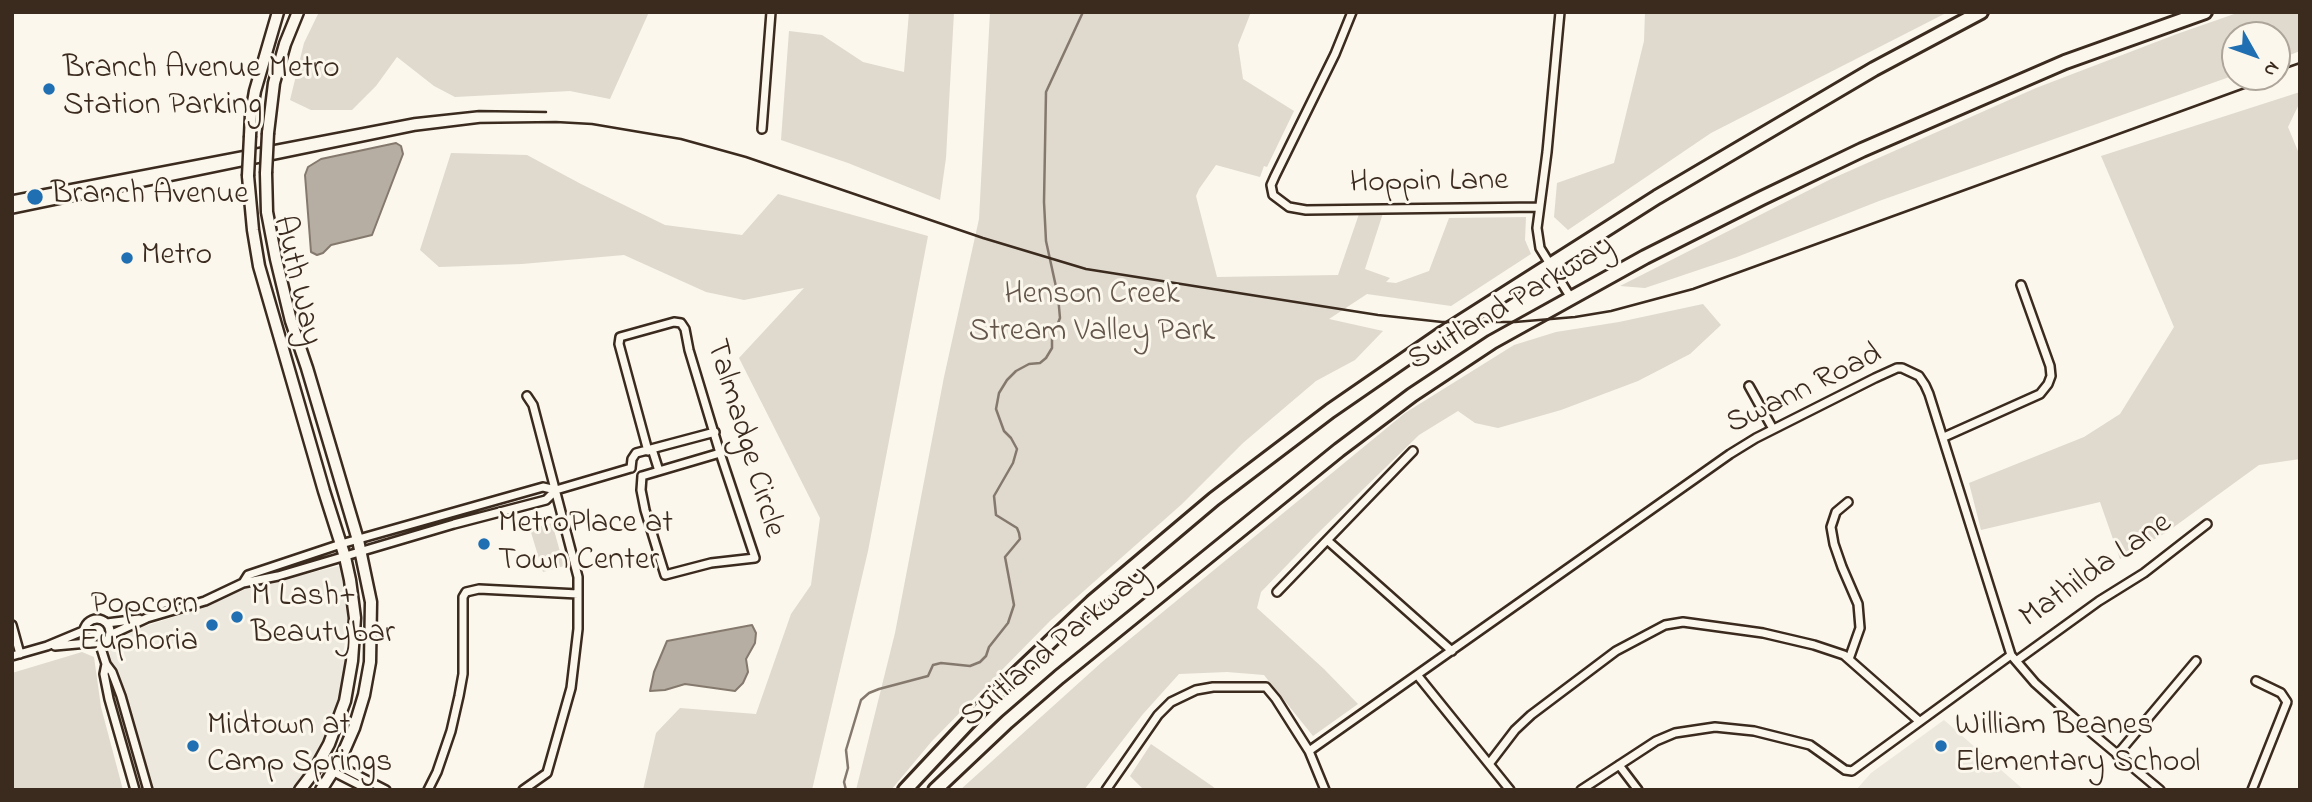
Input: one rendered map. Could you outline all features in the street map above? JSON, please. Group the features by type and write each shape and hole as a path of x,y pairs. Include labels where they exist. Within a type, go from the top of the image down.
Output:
{"highway":[{"name":"Suitland Parkway","path":"905,790 965,724 1041,648 1109,587 1196,513 1368,384 1657,197 1853,81 1981,12"},
{"name":"Suitland Parkway","path":"935,790 1059,677 1361,432 1471,355 1727,215 1880,141 2065,62 2205,12"}],"street":[{"name":"Auth Way","path":"278,12 255,90 251,114 248,176 259,266 345,557 355,618 352,661 345,701 320,761 300,790"},
{"name":"Auth Way","path":"298,12 274,83 268,134 267,212 291,321 358,540 371,602 370,662 364,695 354,728 321,790"},
{"path":"762,129 771,12"},
{"name":"Hoppin Lane","path":"1352,12 1335,54 1271,185 1273,195 1289,207 1320,210 1539,207"},
{"path":"1560,12 1548,152 1539,207 1539,242 1571,298"},
{"path":"1944,437 2040,394 2048,384 2050,366 2021,285"},
{"name":"Talmadge Circle","path":"642,476 641,490 645,510 665,575 711,563 755,558 681,323 674,322 620,337 618,344 650,450"},
{"name":"Swann Road","path":"1309,751 1726,457 1773,429 1875,378 1902,368 1919,376 1926,384 2013,658 2044,692 2160,790"},
{"path":"1749,386 1773,429"},
{"path":"523,790 547,773 556,747 571,688 578,629 578,577 533,405 527,396"},
{"path":"631,468 636,453 715,432"},
{"path":"650,450 659,471"},
{"path":"1277,592 1413,451"},
{"path":"631,468 642,476 720,453"},
{"path":"243,583 248,575 341,544 542,487 556,490 631,468"},
{"path":"110,635 147,618 205,601 243,583 361,554 546,500 556,490"},
{"path":"1848,502 1836,512 1831,527 1842,567 1858,604 1860,628 1849,659"},
{"path":"477,506 482,517"},
{"name":"Mathilda Lane","path":"1619,765 1665,737 1698,728 1715,727 1754,732 1810,746 1850,771 1856,769 2013,658 2144,573 2207,524"},
{"path":"1327,540 1452,651"},
{"path":"428,790 451,730 459,696 463,674 463,597 466,592 481,589 578,594"},
{"path":"12,625 16,655 83,631 87,623 94,619 107,623 147,618"},
{"path":"1489,764 1531,715 1616,651 1665,625 1683,622 1763,633 1814,645 1849,659 1919,722"},
{"path":"47,646 88,643 100,645 107,642 110,635 107,623"},
{"path":"83,631 88,643"},
{"path":"100,645 121,696 148,790"},
{"path":"2117,755 2196,661"},
{"path":"106,664 104,674 109,699 135,790"},
{"path":"1418,676 1510,790"},
{"path":"2252,790 2287,702 2281,693 2256,681"},
{"path":"1106,790 1158,715 1171,702 1196,690 1213,687 1266,687 1309,751 1325,790"},
{"path":"320,761 386,790"},
{"path":"1581,790 1619,765 1638,790"},
{"path":"334,768 369,790"}],"shaded area":[{"path":"396,143 401,146 403,154 372,235 331,245 317,255 311,252 305,175 308,167 321,159"},
{"path":"343,565 351,635 340,701 317,754 292,790 153,790 127,704 106,651 117,635 199,609 248,588"},
{"path":"752,625 756,633 755,643 746,659 748,672 735,691 685,684 650,691 654,672 667,641"},
{"name":"William Beanes Elementary School","path":"1944,720 2024,790 1856,790 1871,773"}],"green space":[{"path":"319,12 649,12 610,99 570,91 455,97 434,86 397,57 376,86 352,110 311,110 290,100 304,43"},
{"path":"909,12 954,12 946,158 940,200 848,163 781,140 789,31 822,35 863,62 904,72"},
{"name":"Henson Creek Stream Valley Park","path":"990,12 1251,12 1238,45 1243,79 1294,111 1260,177 1216,165 1199,189 1196,196 1217,277 1338,275 1359,214 1383,213 1365,269 1390,278 1386,282 1396,283 1429,271 1449,218 1526,217 1525,240 1531,254 1451,306 1367,294 1329,319 1383,331 1355,360 1316,381 1243,443 1182,504 1050,621 932,741 891,790 856,790 895,633 944,377 979,219"},
{"path":"1645,12 1948,12 1711,133 1568,230 1554,217 1557,183 1614,163 1644,41"},
{"path":"2240,12 2300,12 2300,51 2291,55 2291,21 2221,21 2221,80 1879,201 1737,257 1645,288 1620,286 1829,180 2036,88"},
{"path":"2300,92 2300,102 2288,127 2300,156 2300,459 2259,465 2167,532 2120,559 2100,502 1981,530 1969,483 2084,437 2120,414 2174,327 2101,156"},
{"path":"451,153 527,155 665,225 742,235 778,194 928,236 868,551 812,790 643,790 656,733 680,708 756,714 791,614 811,585 820,518 739,358 804,288 744,300 706,292 624,255 522,264 439,267 420,250"},
{"path":"1703,304 1721,325 1690,354 1638,381 1561,410 1498,428 1475,423 1458,411 1419,435 1261,592 1257,608 1358,704 1313,736 1264,675 1227,672 1179,674 1143,714 1084,790 960,790 1102,662 1405,413 1514,345 1556,332"},
{"path":"552,523 564,566 543,572 530,529"},
{"path":"82,652 94,657 101,707 123,790 12,790 12,673"},
{"path":"1151,744 1217,790 1144,790 1130,776"}],"waterway":[{"path":"846,790 846,750 861,700 879,689 928,676 933,665 941,663 970,666 980,662 1008,623 1014,605 1005,557 1020,539 1019,533 1017,528 996,515 994,496 1013,463 1017,449 1004,431 996,409 999,393 1007,380 1016,371 1029,364 1040,363 1046,358 1052,348 1052,338 1060,318 1046,241 1046,92 1083,12"}],"railway":[{"path":"2291,66 2300,63"},
{"path":"12,214 415,131 480,123 592,124 681,139 746,157 983,238 1086,269 1378,315 1442,322 1515,322 1611,311 1693,289 2237,91"},
{"path":"12,195 414,118 479,111 546,112"}],"place":[{"name":"Branch Avenue Metro Station Parking","path":"49,89"},
{"name":"Branch Avenue","path":"35,197"},
{"name":"Metro","path":"127,258"},
{"name":"MetroPlace at Town Center","path":"484,544"},
{"name":"M Lash+ Beautybar","path":"237,617"},
{"name":"Popcorn Euphoria","path":"212,625"},
{"name":"Midtown at Camp Springs","path":"193,746"},
{"name":"William Beanes Elementary School","path":"1941,746"}]}
